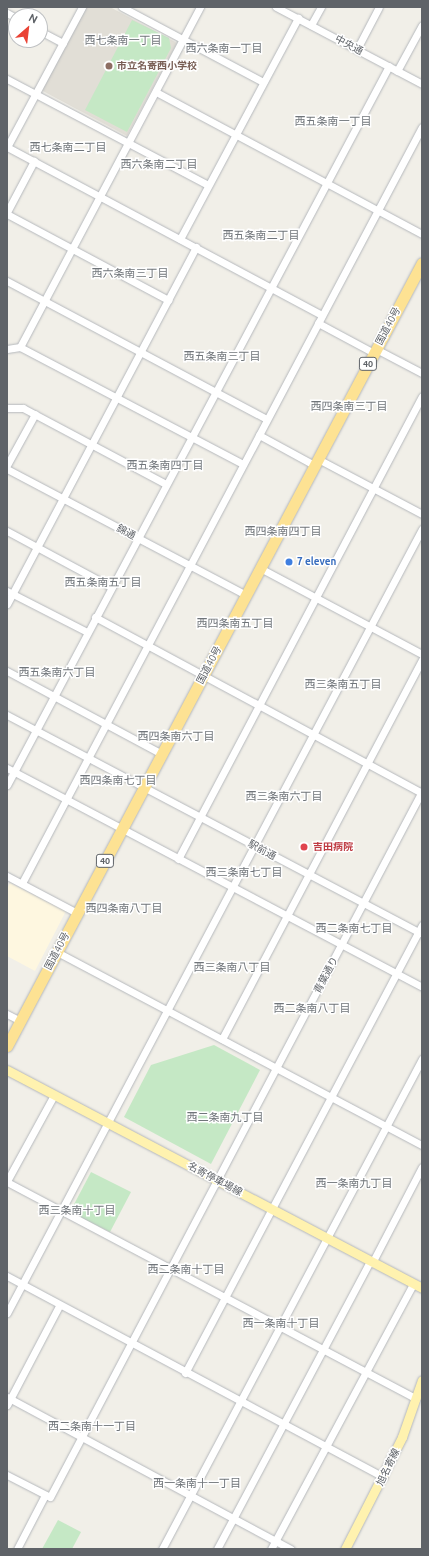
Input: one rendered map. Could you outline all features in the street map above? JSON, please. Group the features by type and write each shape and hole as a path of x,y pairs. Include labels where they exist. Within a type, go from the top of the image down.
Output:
{"highway":[{"name":"国道40号","path":"7,1046 422,263"}],"main road":[{"name":"名寄停車場線","path":"7,1070 422,1288"},
{"name":"旭名寄線","path":"345,1549 384,1477 416,1399 422,1380"}],"street":[{"path":"82,7 7,147 322,315"},
{"path":"122,7 263,82"},
{"path":"20,347 200,7"},
{"name":"中央通","path":"276,7 422,84"},
{"path":"311,25 321,7"},
{"path":"357,50 379,7"},
{"path":"180,239 298,18"},
{"path":"397,71 422,25"},
{"path":"48,35 63,43"},
{"path":"7,785 10,770 36,730 389,66"},
{"path":"7,78 208,185"},
{"path":"156,92 422,234"},
{"path":"22,884 422,127"},
{"path":"34,161 7,213 168,300"},
{"path":"7,604 10,592 37,547 196,247"},
{"path":"7,281 140,353 267,419"},
{"path":"318,323 422,373"},
{"path":"7,350 20,347 116,399 243,464"},
{"path":"178,859 422,396"},
{"path":"7,408 23,408 166,484"},
{"path":"7,464 35,414"},
{"path":"259,435 373,488 422,514"},
{"name":"錦通","path":"7,469 246,595"},
{"path":"7,1313 422,529"},
{"path":"7,531 111,587"},
{"path":"260,568 422,654"},
{"path":"10,592 87,632"},
{"path":"95,617 194,669 203,676 258,706 422,792"},
{"path":"222,1039 422,660"},
{"path":"7,671 162,754"},
{"name":"駅前通","path":"7,715 420,933"},
{"path":"10,770 422,988"},
{"name":"青葉通り","path":"45,1495 50,1497 422,792"},
{"path":"7,876 77,913"},
{"path":"185,1373 396,974 420,933 422,925"},
{"path":"57,952 422,1145"},
{"path":"7,1014 20,1021"},
{"path":"162,1549 422,1059"},
{"path":"54,1095 7,1182 416,1399"},
{"path":"217,1549 422,1167"},
{"path":"7,1276 59,1306 384,1477"},
{"path":"271,1549 413,1284"},
{"path":"59,1306 8,1400 81,1437 291,1549"},
{"path":"7,1475 45,1495 17,1549"}],"shaded area":[{"name":"市立名寄西小学校","path":"86,7 110,7 177,43 127,136 41,90"},
{"path":"10,883 66,911 35,971 7,956 7,889"}],"green space":[{"path":"132,20 169,38 171,48 127,132 85,110"},
{"path":"214,1045 260,1070 211,1164 124,1117 151,1065"},
{"path":"91,1172 131,1192 110,1232 70,1212"},
{"path":"58,1520 81,1532 72,1549 42,1549"}],"place":[{"name":"市立名寄西小学校","path":"109,66"},
{"name":"7 eleven","path":"289,562"},
{"name":"吉田病院","path":"304,847"}],"district":[{"name":"西七条南一丁目","path":"123,40"},
{"name":"西六条南一丁目","path":"224,48"},
{"name":"西五条南一丁目","path":"333,121"},
{"name":"西七条南二丁目","path":"68,147"},
{"name":"西六条南二丁目","path":"159,164"},
{"name":"西五条南二丁目","path":"261,235"},
{"name":"西六条南三丁目","path":"130,273"},
{"name":"西五条南三丁目","path":"222,356"},
{"name":"西四条南三丁目","path":"349,406"},
{"name":"西五条南四丁目","path":"165,465"},
{"name":"西四条南四丁目","path":"283,531"},
{"name":"西五条南五丁目","path":"103,582"},
{"name":"西四条南五丁目","path":"235,623"},
{"name":"西五条南六丁目","path":"57,672"},
{"name":"西三条南五丁目","path":"343,684"},
{"name":"西四条南六丁目","path":"176,736"},
{"name":"西四条南七丁目","path":"118,780"},
{"name":"西三条南六丁目","path":"284,796"},
{"name":"西三条南七丁目","path":"244,872"},
{"name":"西四条南八丁目","path":"124,908"},
{"name":"西二条南七丁目","path":"354,928"},
{"name":"西三条南八丁目","path":"232,967"},
{"name":"西二条南八丁目","path":"312,1008"},
{"name":"西二条南九丁目","path":"225,1117"},
{"name":"西一条南九丁目","path":"354,1183"},
{"name":"西三条南十丁目","path":"77,1210"},
{"name":"西二条南十丁目","path":"186,1269"},
{"name":"西一条南十丁目","path":"281,1323"},
{"name":"西二条南十一丁目","path":"92,1426"},
{"name":"西一条南十一丁目","path":"197,1483"}]}
